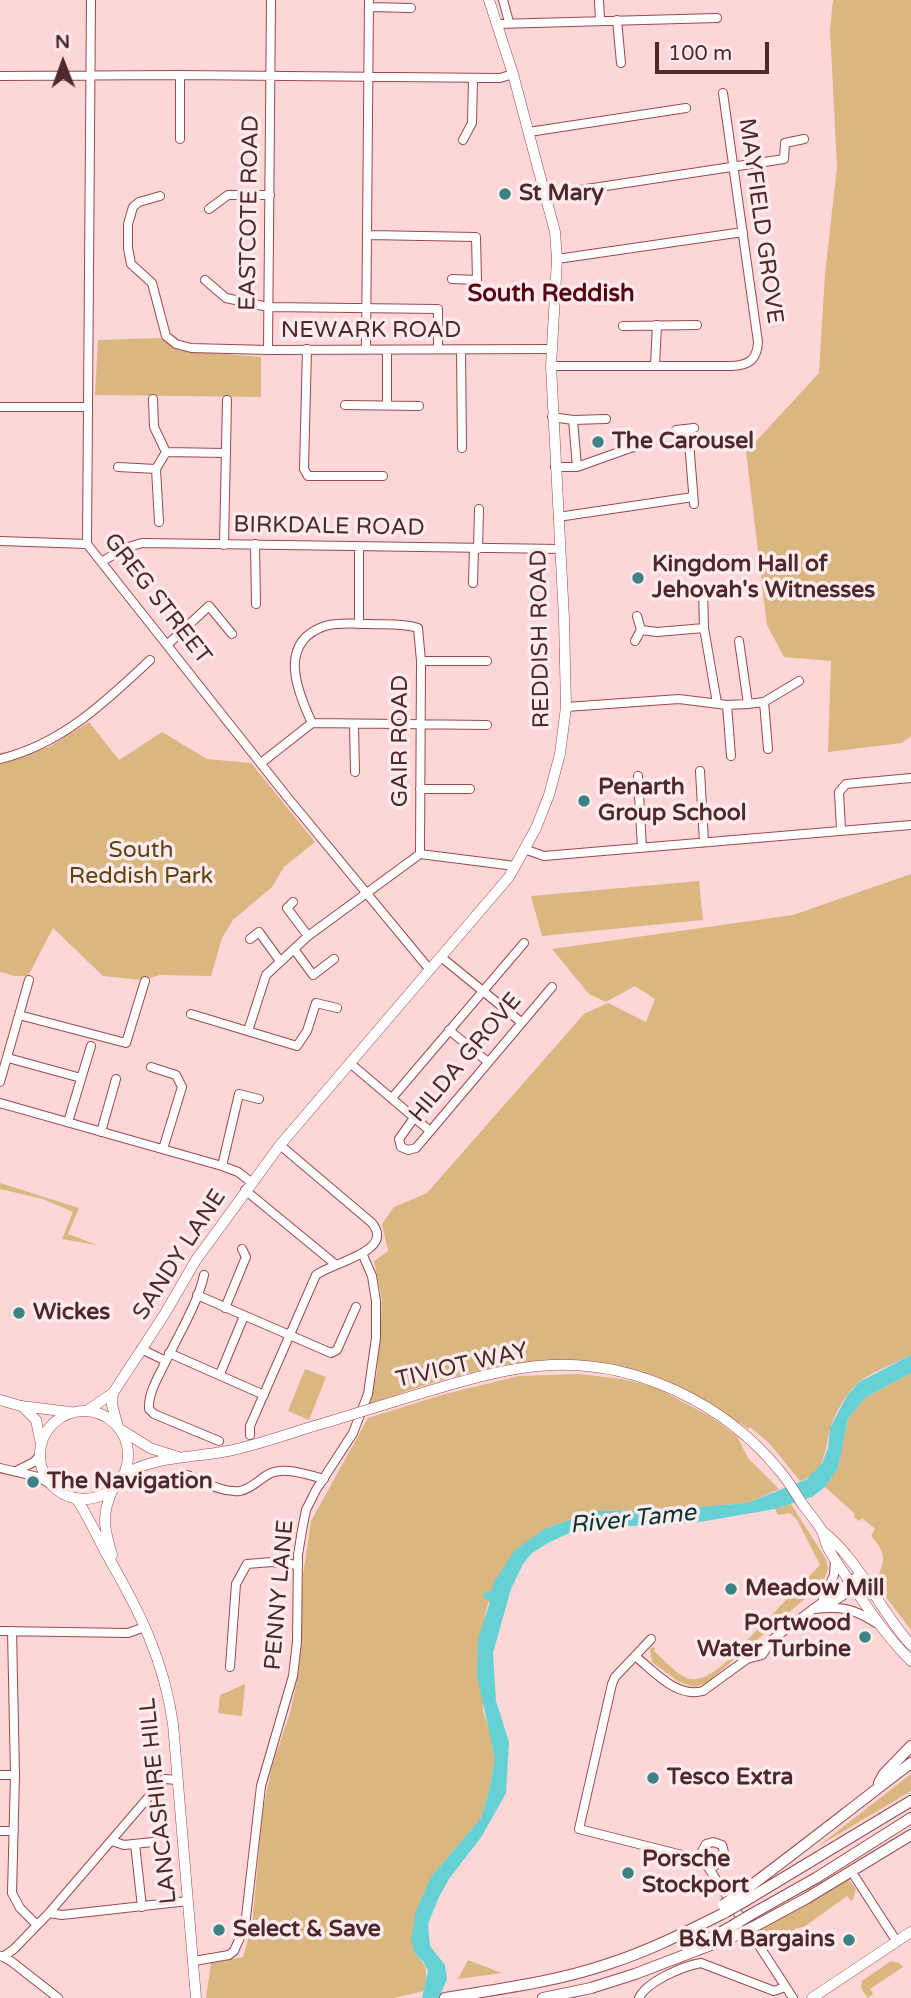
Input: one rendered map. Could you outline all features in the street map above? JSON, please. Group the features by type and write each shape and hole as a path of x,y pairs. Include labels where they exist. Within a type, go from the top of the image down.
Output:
{"highway":[{"path":"875,1788 884,1774 911,1746"},
{"path":"743,1897 875,1788 911,1763"},
{"path":"446,1998 577,1973 641,1952 690,1930 911,1801"},
{"path":"756,1919 911,1818"},
{"path":"543,1998 591,1987 672,1959 807,1898 911,1835"}],"main road":[{"name":"REDDISH ROAD","path":"248,1186 509,877 536,828 561,754 566,706 564,619 552,417 551,349 557,259 555,233 547,195 489,0"},
{"name":"SANDY LANE","path":"88,1410 113,1393 196,1260 248,1186"},
{"name":"TIVIOT WAY","path":"123,1475 137,1467 229,1450 513,1370 550,1365 582,1365 618,1371 653,1381 689,1397 753,1443 780,1471 822,1531 835,1541 911,1645"},
{"path":"21,1406 36,1420 41,1465 52,1485 61,1493 89,1499 113,1488 123,1475 128,1451 114,1414 113,1393"},
{"path":"0,1400 21,1406 74,1412"},
{"path":"40,1450 52,1423 74,1412 88,1410 100,1413 119,1427"},
{"name":"TIVIOT WAY","path":"119,1427 150,1448 180,1457"},
{"name":"LANCASHIRE HILL","path":"113,1488 106,1504 104,1518 115,1569"},
{"name":"LANCASHIRE HILL","path":"76,1498 145,1627 160,1662 168,1691 196,1998"},
{"name":"TIVIOT WAY","path":"822,1531 827,1546 877,1623 911,1661"},
{"path":"812,1998 911,1932"}],"street":[{"name":"GREG STREET","path":"91,0 87,544 430,970"},
{"name":"EASTCOTE ROAD","path":"268,350 271,0"},
{"path":"503,0 509,22"},
{"path":"598,0 600,20"},
{"path":"366,349 369,4 411,8"},
{"path":"497,24 717,18"},
{"path":"617,20 621,63"},
{"path":"180,75 180,139"},
{"path":"0,76 500,78 513,75"},
{"path":"463,140 472,123 473,78"},
{"name":"MAYFIELD GROVE","path":"551,366 732,366 743,365 757,353 758,342 723,93"},
{"path":"529,132 686,108"},
{"path":"547,195 783,159 785,143 804,139"},
{"path":"209,209 228,195 270,195"},
{"name":"NEWARK ROAD","path":"160,197 139,202 133,207 128,224 131,264 152,283 166,336 176,344 191,348 268,350 551,349"},
{"path":"557,259 743,232"},
{"path":"368,235 476,237 477,280 452,279"},
{"path":"205,280 226,298 268,307 438,309 438,349"},
{"path":"655,365 657,325"},
{"path":"623,326 696,325"},
{"path":"307,349 304,469 308,476 383,476"},
{"path":"387,350 387,405"},
{"path":"461,350 462,448"},
{"path":"153,399 154,427 166,452"},
{"path":"224,545 227,400"},
{"path":"345,405 419,406"},
{"path":"0,407 88,407"},
{"path":"552,417 573,420 606,419"},
{"path":"573,420 577,467"},
{"path":"558,517 693,500 691,429 676,430"},
{"path":"555,467 577,467 636,446"},
{"path":"166,452 225,453"},
{"path":"159,522 156,469 166,452"},
{"path":"118,467 156,469"},
{"path":"473,583 479,509"},
{"path":"0,541 87,544"},
{"name":"BIRKDALE ROAD","path":"103,561 125,548 142,543 560,549"},
{"path":"255,544 256,604"},
{"path":"312,723 304,707 295,673 295,656 300,642 312,632 328,625 359,624 359,547"},
{"path":"672,592 703,589 704,628 717,703"},
{"path":"167,645 209,606 232,634"},
{"path":"635,641 641,630 637,615"},
{"name":"GAIR ROAD","path":"359,624 418,628 421,661 420,854"},
{"path":"641,630 657,632 704,628"},
{"path":"739,641 748,704"},
{"path":"0,759 49,741 76,725 150,660"},
{"path":"421,661 487,661"},
{"path":"566,706 679,699 727,705 748,704 764,702 799,681"},
{"path":"764,702 768,749"},
{"path":"727,705 731,756"},
{"path":"261,763 312,723 487,725"},
{"path":"355,725 355,772"},
{"path":"700,771 704,842"},
{"path":"638,776 642,848"},
{"path":"841,830 839,792 846,784 911,778"},
{"path":"420,789 470,789"},
{"path":"524,849 544,856 911,825"},
{"path":"248,1031 266,975 308,936 420,854 515,866"},
{"path":"293,902 287,908 308,936"},
{"path":"250,939 259,932 280,961"},
{"path":"392,1098 524,943"},
{"path":"294,949 313,975 334,959"},
{"path":"441,957 522,1022"},
{"path":"0,1082 29,980"},
{"path":"19,1015 126,1043 145,981"},
{"name":"HILDA GROVE","path":"414,1118 399,1139 401,1147 408,1150 416,1148 552,987"},
{"path":"191,1014 296,1046 307,1031 316,1003 337,1008"},
{"path":"449,1030 488,1062"},
{"path":"68,1122 91,1046"},
{"path":"8,1058 81,1078"},
{"path":"351,1063 430,1131"},
{"path":"151,1067 176,1075 182,1087 163,1149"},
{"path":"101,1132 116,1079"},
{"path":"222,1166 239,1094 259,1099"},
{"path":"0,1103 238,1172 248,1186 335,1264"},
{"path":"250,1435 250,1426 316,1275 362,1253 376,1244 379,1238 377,1230 280,1145"},
{"path":"225,1308 246,1257 242,1249"},
{"name":"PENNY LANE","path":"194,1962 229,1955 234,1951 245,1926 261,1786 293,1676 297,1642 298,1565 306,1510 353,1433 368,1395 376,1338 376,1301 372,1276 362,1253"},
{"name":"SANDY LANE","path":"204,1275 148,1402 149,1409 154,1413 219,1441"},
{"path":"197,1295 331,1353 337,1350 356,1307"},
{"path":"220,1374 244,1317"},
{"name":"SANDY LANE","path":"141,1349 168,1357"},
{"path":"168,1357 220,1374 264,1395"},
{"path":"16,1471 34,1462 40,1450"},
{"path":"0,1468 38,1477 52,1485"},
{"path":"187,1475 223,1490 238,1491 253,1487 271,1473 282,1471 324,1479"},
{"path":"823,1605 834,1575 835,1559"},
{"path":"230,1667 236,1584 247,1564 272,1562 298,1565"},
{"path":"635,1656 681,1691 703,1692 747,1659 762,1655 773,1639 813,1609 862,1578"},
{"path":"823,1605 855,1610 877,1623"},
{"path":"0,1631 128,1633 145,1627"},
{"path":"12,1631 15,1774 12,1893 20,1908 37,1925"},
{"path":"652,1639 615,1677 612,1684 579,1829 698,1859 710,1869 793,1998"},
{"path":"0,1774 15,1774"},
{"path":"58,1998 2,1956 14,1949 49,1913 164,1779 178,1780"},
{"path":"0,1831 14,1831"},
{"path":"112,1841 118,1844 153,1842"},
{"path":"698,1859 706,1844 713,1842 722,1845 722,1859 710,1869"},
{"path":"135,1844 142,1907"},
{"path":"855,1877 897,1942"},
{"path":"49,1913 62,1915 188,1901"},
{"path":"639,1998 649,1986 698,1963 774,1991 785,1987"}],"green space":[{"path":"833,0 911,0 911,736 902,743 828,752 831,661 784,657 767,625 746,452 819,373 825,274 837,167 830,30"},
{"path":"160,338 178,350 261,357 261,397 95,395 98,340"},
{"name":"South Reddish Park","path":"89,722 119,760 162,732 207,759 251,763 315,842 284,867 272,887 233,920 222,938 211,976 160,975 143,980 103,976 53,928 28,976 0,972 0,763 49,747"},
{"path":"911,874 911,1355 869,1375 850,1392 835,1417 825,1453 815,1473 800,1481 770,1444 750,1427 748,1429 741,1423 739,1425 694,1395 649,1375 605,1364 559,1361 514,1365 419,1387 370,1404 377,1372 382,1300 374,1261 388,1251 382,1224 394,1207 427,1193 584,1014 608,1003 646,1022 655,999 635,986 606,1002 589,994 552,949 793,915"},
{"path":"699,881 703,920 542,936 531,896"},
{"path":"0,1183 79,1208 68,1234 97,1245 62,1239 73,1212 43,1199 0,1189"},
{"path":"305,1369 326,1377 309,1420 288,1411"},
{"path":"911,1373 911,1630 876,1584 883,1555 871,1536 875,1529 862,1518 859,1521 854,1517 854,1513 825,1487 838,1468 848,1419 865,1398"},
{"path":"579,1374 622,1379 655,1387 711,1417 737,1436 748,1458 779,1489 747,1503 663,1510 597,1511 546,1528 492,1591 485,1614 483,1711 495,1758 481,1818 431,1877 415,1954 423,1962 426,1971 424,1991 394,1998 206,1998 211,1963 243,1957 252,1925 263,1809 272,1766 291,1710 299,1670 303,1575 311,1521 368,1418 445,1394 519,1376"},
{"path":"791,1504 826,1559 828,1569 822,1584 707,1683 695,1687 679,1682 652,1662 652,1647 672,1668 687,1678 703,1677 713,1672 725,1663 820,1565 797,1520 790,1513 778,1515 775,1509"},
{"path":"245,1684 242,1716 218,1713 220,1695"},
{"path":"911,1774 911,1791 817,1847"},
{"path":"848,1879 856,1889 853,1900 847,1896 804,1927 766,1945 757,1931"},
{"path":"468,1960 502,1973 458,1979"},
{"path":"891,1961 903,1967 870,1989 873,1994 868,1998 861,1988 862,1981"}],"water":[{"name":"River Tame","path":"911,1355 911,1373 865,1398 848,1419 838,1468 825,1487 812,1497 775,1509 706,1521 671,1525 590,1527 548,1543 532,1553 523,1564 511,1589 493,1653 496,1701 509,1742 506,1793 482,1836 449,1879 439,1897 428,1924 430,1946 445,1965 447,1979 439,1998 422,1998 428,1971 423,1961 415,1954 411,1940 416,1911 431,1877 481,1818 489,1791 495,1758 477,1676 478,1639 490,1602 483,1597 485,1591 492,1591 493,1584 514,1551 546,1528 597,1511 663,1510 747,1503 807,1479 822,1463 828,1448 830,1428 847,1396 859,1382"}],"place":[{"name":"St Mary","path":"505,194"},
{"name":"The Carousel","path":"598,442"},
{"name":"Kingdom Hall of Jehovah's Witnesses","path":"638,578"},
{"name":"Penarth Group School","path":"584,801"},
{"name":"Wickes","path":"19,1313"},
{"name":"The Navigation","path":"33,1482"},
{"name":"Meadow Mill","path":"731,1589"},
{"name":"Portwood Water Turbine","path":"865,1637"},
{"name":"Tesco Extra","path":"653,1778"},
{"name":"Porsche Stockport","path":"628,1873"},
{"name":"Select & Save","path":"219,1930"},
{"name":"B&M Bargains","path":"849,1940"}],"district":[{"name":"South Reddish","path":"551,295"}]}
